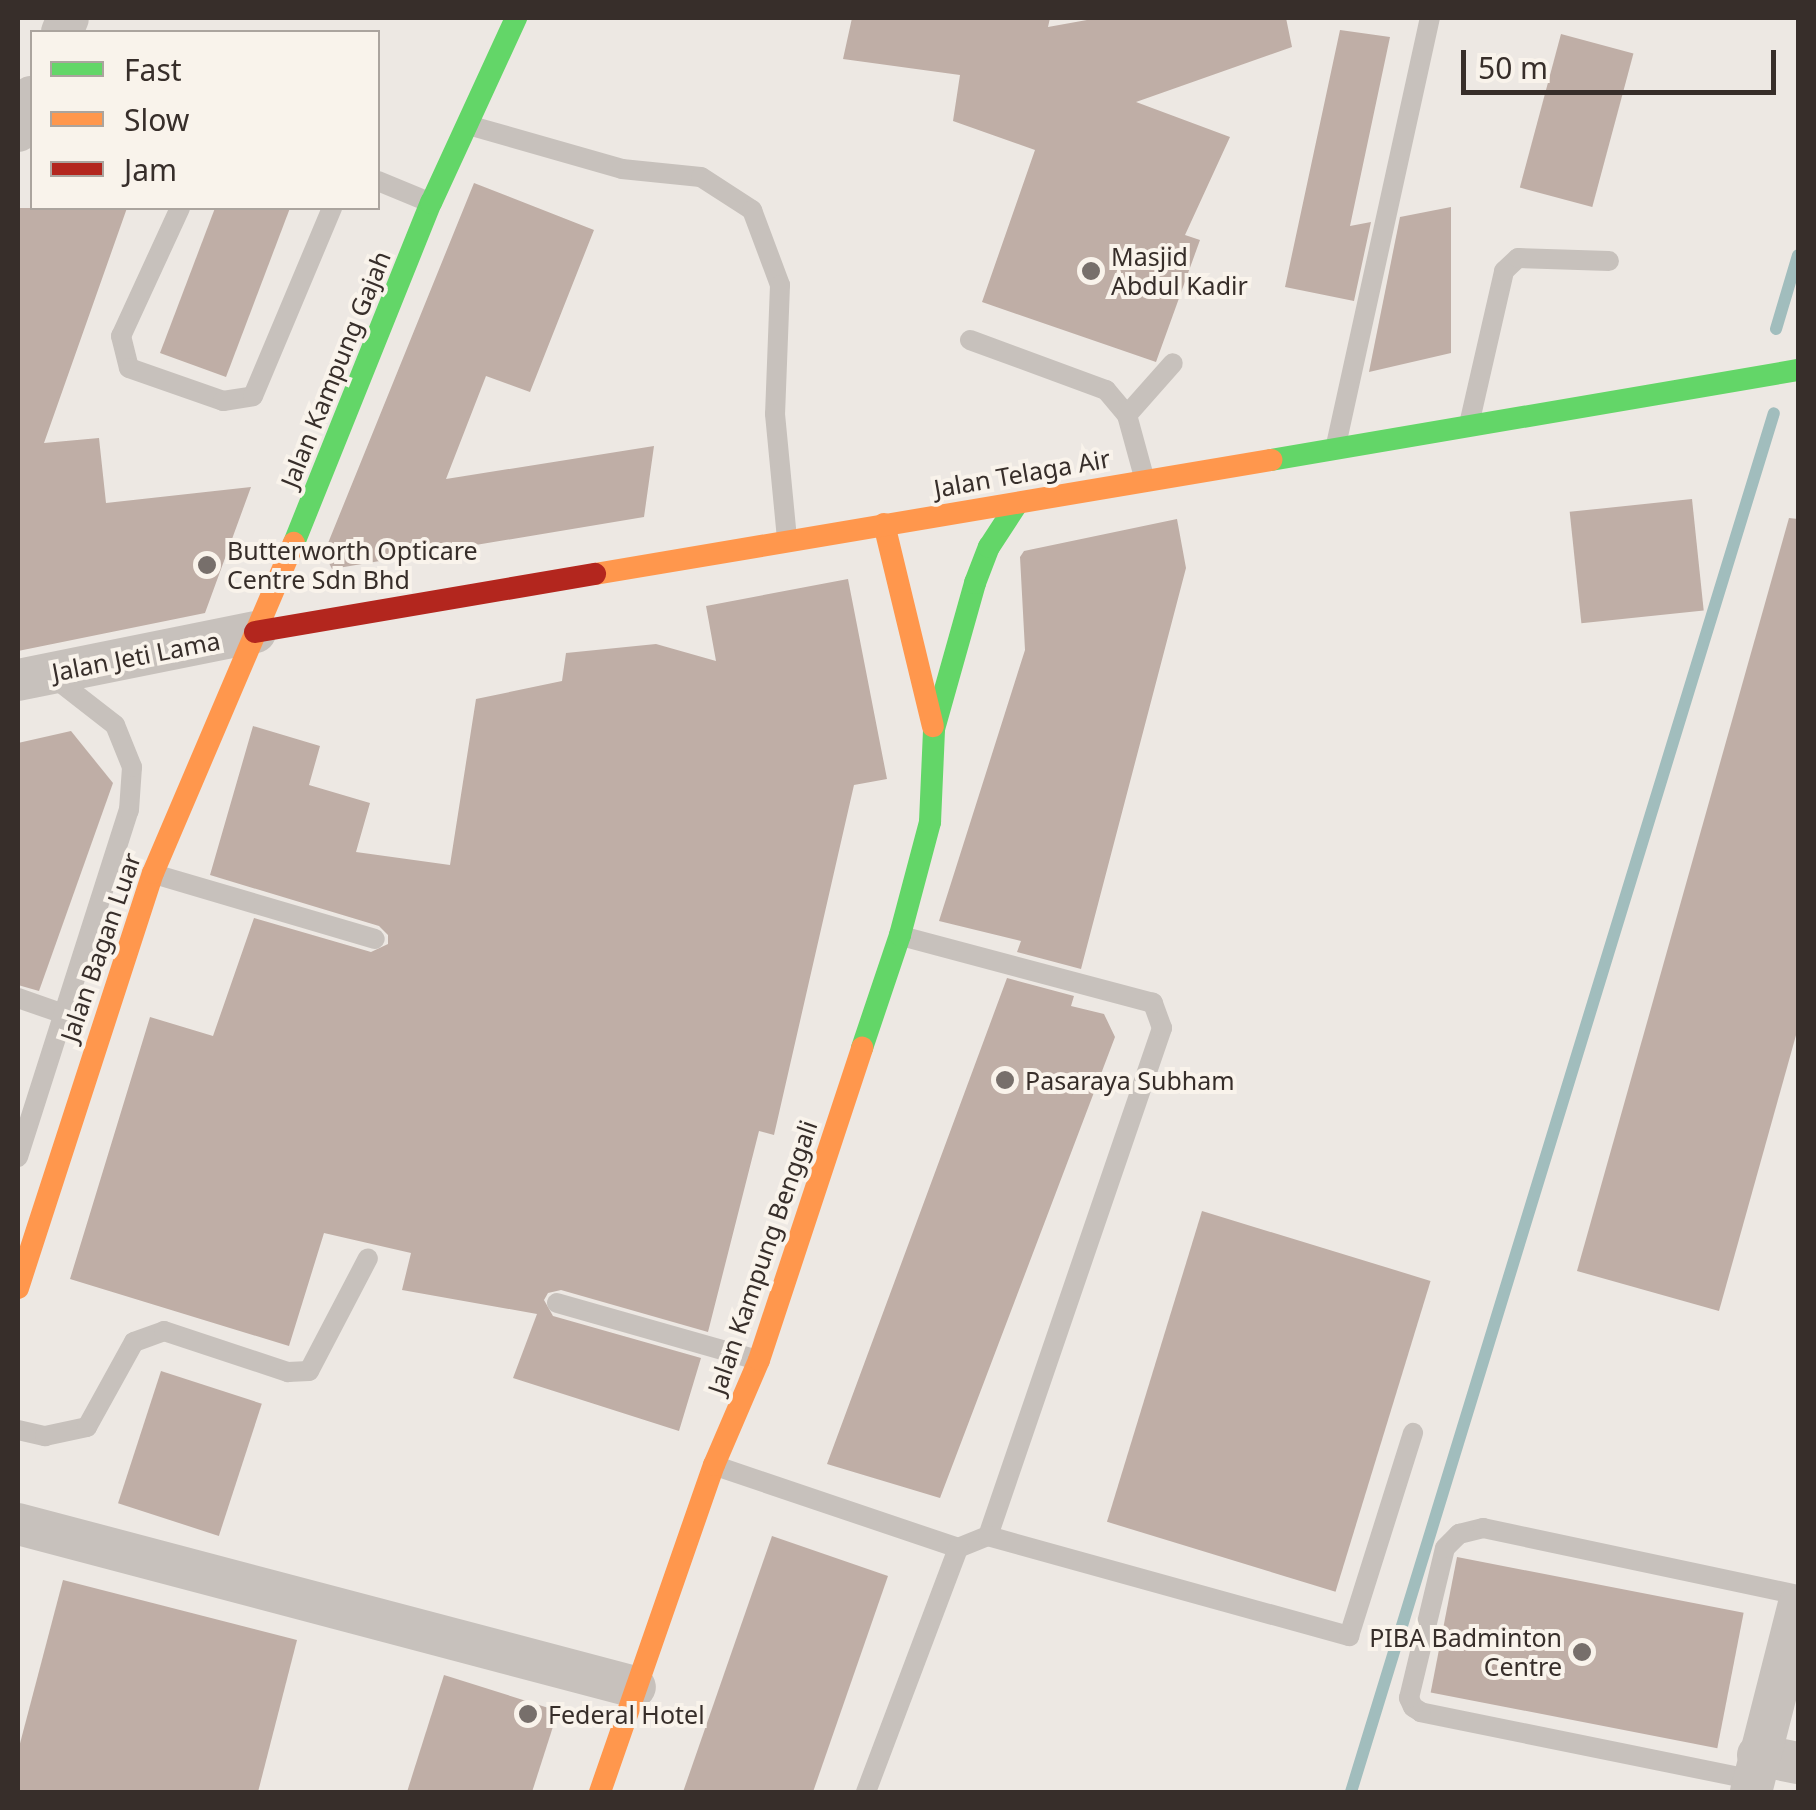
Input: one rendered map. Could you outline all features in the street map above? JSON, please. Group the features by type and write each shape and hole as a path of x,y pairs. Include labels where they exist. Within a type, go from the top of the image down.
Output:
{"street":[{"name":"Jalan Kampung Gajah","path":"255,632 338,440 431,203 516,18"},
{"path":"18,131 30,102"},
{"name":"Jalan Telaga Air","path":"255,632 1798,370"},
{"path":"934,729 989,546 1017,504"},
{"path":"884,524 934,729"},
{"name":"Jalan Jeti Lama","path":"34,677 255,632"},
{"name":"Jalan Bagan Luar","path":"18,1288 152,873 255,632"},
{"name":"Jalan Kampung Benggali","path":"600,1792 714,1465 759,1360 900,936 930,822 934,729"},
{"path":"18,1524 635,1687"},
{"path":"1765,1773 1798,1607"}],"lane":[{"path":"1335,450 1430,18"},
{"path":"468,125 622,169 701,176 752,210 780,285 775,414 787,540"},
{"path":"380,182 431,203"},
{"path":"179,210 121,336 129,368 224,401 254,396 331,210"},
{"path":"1468,427 1504,271 1518,258 1609,261"},
{"path":"970,340 1106,390 1127,415 1145,479"},
{"path":"1127,415 1173,363"},
{"path":"18,1157 129,810 132,767 115,725 34,677"},
{"path":"152,873 375,939"},
{"path":"900,936 1153,1003 1162,1028 988,1536"},
{"path":"18,998 61,1013"},
{"path":"18,1430 45,1436 87,1427 134,1342 164,1331 288,1372 309,1371 368,1258"},
{"path":"557,1303 759,1360"},
{"path":"714,1465 958,1548 988,1536 1349,1636 1412,1433"},
{"path":"1765,1773 1421,1712 1412,1707 1409,1698 1444,1548 1458,1534 1483,1528 1798,1595"},
{"path":"866,1792 958,1548"}],"building":[{"path":"852,18 1050,18 1048,27 1098,18 1286,18 1292,47 1136,102 1230,137 1185,235 1200,240 1156,362 982,302 1035,150 953,121 960,75 843,59"},
{"path":"1340,30 1390,37 1350,226 1371,222 1354,301 1285,287"},
{"path":"1561,34 1633,53 1592,207 1520,188"},
{"path":"474,183 594,230 530,392 486,376 446,479 654,446 644,517 332,569 324,553"},
{"path":"1451,207 1451,353 1369,372 1400,217"},
{"path":"18,208 126,210 44,443 99,438 106,503 251,487 205,613 18,651"},
{"path":"214,210 289,210 226,377 160,353"},
{"path":"1692,499 1704,610 1581,623 1570,512"},
{"path":"1789,518 1798,519 1798,1028 1719,1311 1577,1271"},
{"path":"1177,519 1186,568 1081,969 1017,952 1021,941 939,921 1025,650 1020,557 1024,551"},
{"path":"848,579 887,779 854,785 774,1135 759,1131 708,1332 561,1290 548,1293 544,1300 553,1316 701,1358 679,1431 513,1378 537,1314 402,1290 411,1253 324,1233 289,1346 70,1279 150,1017 213,1036 254,918 371,952 388,944 388,935 379,926 210,875 253,726 320,746 309,785 370,803 356,852 450,865 476,699 562,681 566,653 656,644 716,661 706,606"},
{"path":"71,731 113,783 39,991 18,985 18,743"},
{"path":"1007,978 1074,996 1071,1006 1104,1014 1115,1037 940,1498 827,1464"},
{"path":"1202,1211 1431,1281 1336,1592 1107,1522"},
{"path":"161,1371 262,1404 219,1536 118,1503"},
{"path":"772,1536 888,1576 813,1792 683,1792"},
{"name":"PIBA Badminton Centre","path":"1457,1557 1744,1613 1717,1748 1431,1692"},
{"path":"63,1580 297,1640 258,1792 18,1792 18,1751"},
{"path":"444,1675 558,1711 532,1792 407,1792"}],"waterway":[{"path":"1776,329 1798,255"},
{"path":"1351,1792 1774,413"}],"traffic: fast":[{"path":"294,543 431,203 516,18"},
{"path":"1271,460 1798,370"},
{"path":"862,1048 900,935 930,822 934,729 975,583 989,547 1017,504"}],"traffic: slow":[{"path":"595,574 1271,460"},
{"path":"884,524 933,726"},
{"path":"18,1288 153,873 294,543"},
{"path":"600,1792 714,1465 759,1360 862,1048"}],"traffic: jam":[{"path":"255,632 595,574"}],"place":[{"name":"Masjid Abdul Kadir","path":"1091,271"},
{"name":"Butterworth Opticare Centre Sdn Bhd","path":"207,565"},
{"name":"Pasaraya Subham","path":"1005,1080"},
{"name":"PIBA Badminton Centre","path":"1582,1652"},
{"name":"Federal Hotel","path":"528,1714"}]}
